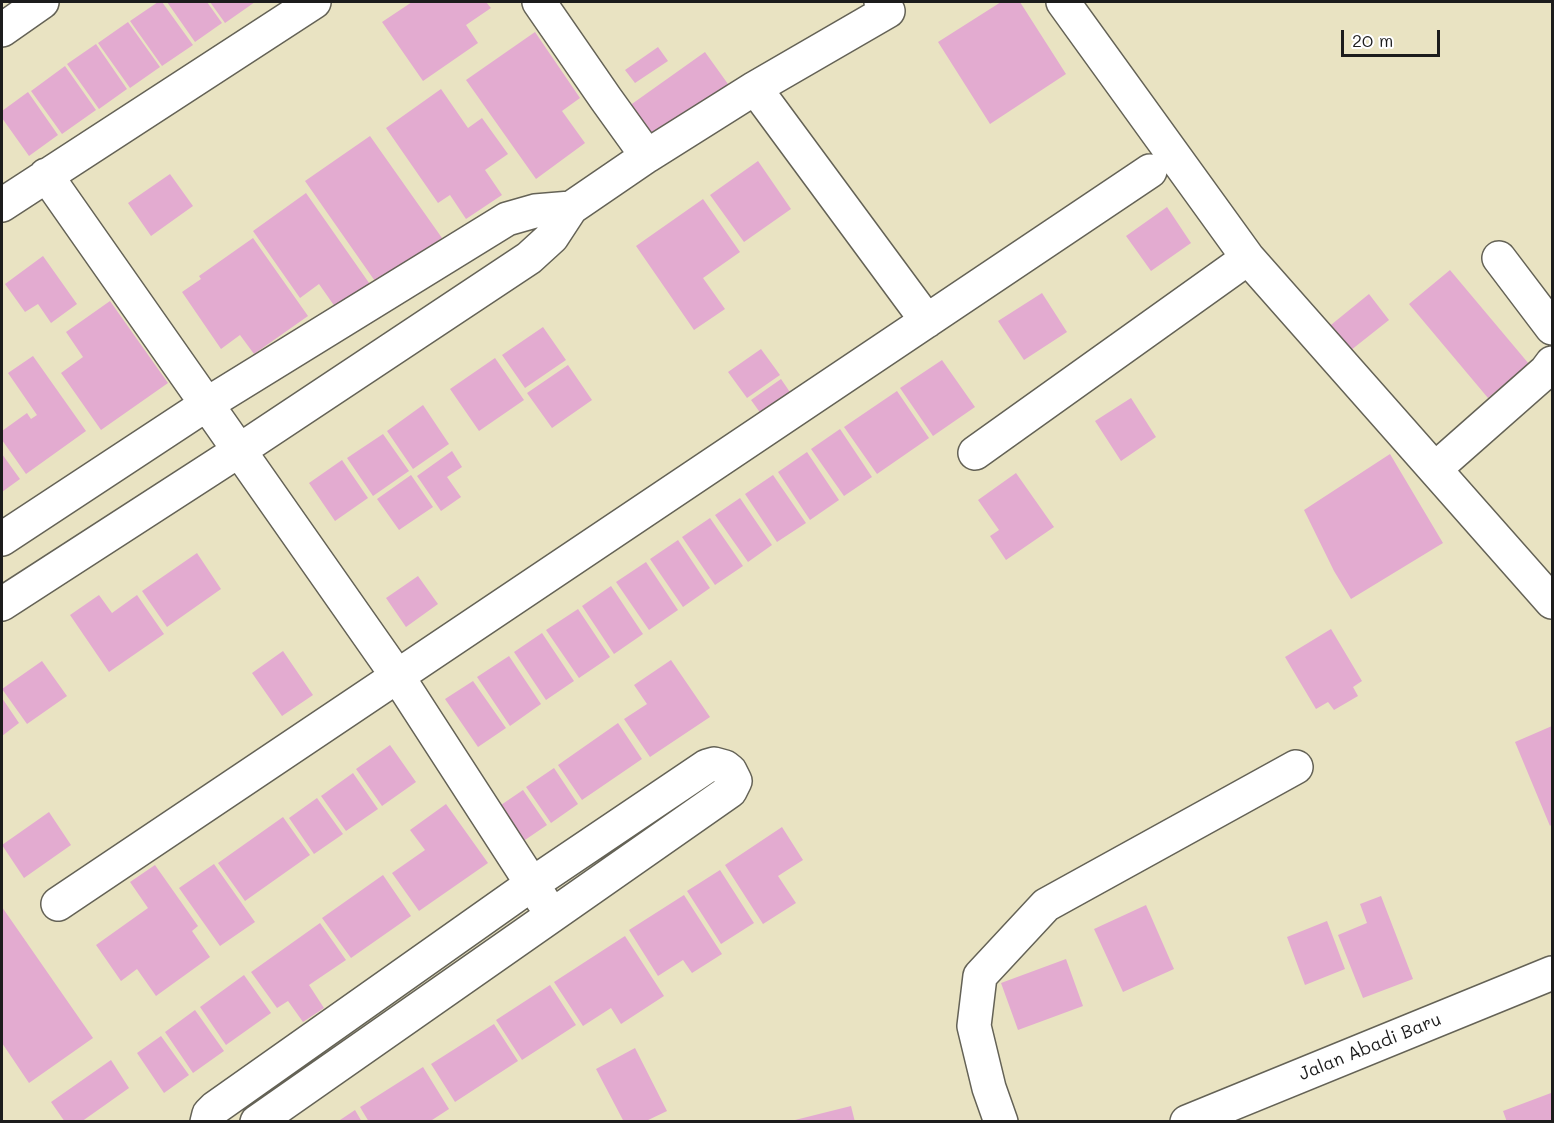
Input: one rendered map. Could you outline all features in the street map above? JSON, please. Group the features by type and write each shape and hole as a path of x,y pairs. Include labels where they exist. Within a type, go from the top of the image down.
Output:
{"street":[{"path":"2,30 42,2"},
{"path":"2,205 314,2"},
{"path":"539,2 647,156"},
{"path":"1063,2 1248,258 1552,602"},
{"path":"2,604 240,450 529,258 552,237 571,208 647,156 891,5"},
{"path":"755,88 927,321"},
{"path":"58,904 1150,171"},
{"path":"46,175 398,677 551,915"},
{"path":"2,538 207,404 507,219 535,211 571,208"},
{"path":"975,453 1248,258"},
{"path":"1499,258 1552,328"},
{"path":"1435,469 1546,371 1552,363"},
{"path":"207,1122 209,1114 215,1108 532,884 707,766 714,764 730,771 735,781 730,791 257,1122"},
{"path":"1001,1122 989,1088 974,1026 980,976 1046,905 1296,767"},
{"name":"Jalan Abadi Baru","path":"1187,1122 1552,973"}],"building":[{"path":"158,2 162,2 193,45 162,66 130,21"},
{"path":"167,2 207,2 222,23 195,42"},
{"path":"210,2 255,2 225,23"},
{"path":"412,2 486,2 491,8 466,25 478,43 423,81 382,22"},
{"path":"1001,2 1020,2 1066,74 990,124 938,42"},
{"path":"128,22 160,67 130,88 98,43"},
{"path":"535,32 580,98 562,111 585,143 536,179 466,80"},
{"path":"96,44 127,89 99,109 67,64"},
{"path":"658,47 668,61 635,83 625,70"},
{"path":"705,52 733,91 655,145 629,106"},
{"path":"65,66 96,110 62,134 31,91"},
{"path":"441,89 468,128 482,118 508,154 485,170 502,195 466,219 450,195 438,203 386,128"},
{"path":"28,92 58,135 29,156 2,118 2,111"},
{"path":"370,136 442,238 377,284 305,181"},
{"path":"758,161 791,209 744,242 710,195"},
{"path":"170,174 193,206 151,236 128,203"},
{"path":"306,193 374,290 340,314 319,284 300,298 253,231"},
{"path":"703,199 740,252 703,278 725,309 694,330 636,246"},
{"path":"1167,207 1191,243 1151,271 1126,236"},
{"path":"253,238 308,316 254,354 240,335 221,349 182,292 201,279 199,276"},
{"path":"43,256 77,304 51,323 38,304 25,312 5,284"},
{"path":"1450,270 1529,364 1488,398 1409,304"},
{"path":"1042,293 1067,332 1024,360 998,321"},
{"path":"1369,294 1389,320 1341,358 1321,333"},
{"path":"110,301 168,383 101,430 61,373 83,357 66,332"},
{"path":"543,327 566,360 525,388 502,355"},
{"path":"761,349 780,375 747,398 728,372"},
{"path":"33,356 86,431 26,474 2,440 2,431 27,413 31,419 37,415 8,373"},
{"path":"495,358 524,400 479,431 450,389"},
{"path":"942,360 975,407 933,436 900,388"},
{"path":"568,365 592,400 552,428 527,393"},
{"path":"781,379 794,398 764,418 751,400"},
{"path":"897,391 929,438 877,474 844,427"},
{"path":"1131,398 1156,437 1121,461 1095,421"},
{"path":"423,405 449,444 413,469 387,431"},
{"path":"840,429 872,477 844,496 811,449"},
{"path":"383,434 409,471 373,496 347,458"},
{"path":"452,451 462,467 447,477 461,497 441,511 417,476"},
{"path":"807,452 839,500 810,520 778,472"},
{"path":"2,454 20,479 2,492"},
{"path":"1390,454 1443,543 1351,599 1334,571 1304,510"},
{"path":"342,460 368,498 335,521 309,483"},
{"path":"1016,473 1054,527 1006,560 990,536 999,530 978,500"},
{"path":"411,475 433,507 399,530 377,499"},
{"path":"773,475 806,523 777,542 745,494"},
{"path":"740,498 772,545 748,562 715,515"},
{"path":"710,518 743,566 715,585 682,537"},
{"path":"678,540 710,588 683,607 650,559"},
{"path":"197,553 221,589 167,627 142,591"},
{"path":"646,562 678,610 649,630 616,582"},
{"path":"418,576 438,604 406,627 386,598"},
{"path":"611,586 643,634 614,654 582,606"},
{"path":"99,595 112,613 137,595 164,634 109,672 70,615"},
{"path":"578,609 610,657 579,678 546,630"},
{"path":"1331,629 1362,681 1353,687 1358,696 1334,710 1328,702 1316,709 1285,657"},
{"path":"542,633 574,681 546,700 514,652"},
{"path":"283,651 313,695 282,716 252,673"},
{"path":"509,656 541,704 510,726 477,677"},
{"path":"671,660 710,717 650,757 624,719 647,704 634,685"},
{"path":"42,661 67,696 27,724 2,689"},
{"path":"473,681 506,728 478,747 445,699"},
{"path":"2,698 19,723 2,736"},
{"path":"618,723 642,759 582,800 558,765"},
{"path":"1552,726 1552,824 1550,826 1515,742"},
{"path":"390,745 416,782 382,806 356,769"},
{"path":"554,768 578,804 551,823 526,787"},
{"path":"353,773 378,809 346,831 321,796"},
{"path":"523,790 547,825 522,842 498,807"},
{"path":"317,798 343,834 314,854 289,818"},
{"path":"446,804 488,863 419,911 392,873 425,850 410,830"},
{"path":"49,812 71,845 24,878 2,845"},
{"path":"283,817 310,855 245,901 218,863"},
{"path":"782,827 803,860 778,876 796,903 763,924 725,865"},
{"path":"214,864 255,922 220,946 179,888"},
{"path":"155,865 198,926 192,931 210,957 156,996 137,969 121,981 96,945 148,908 130,882"},
{"path":"720,870 754,923 721,944 687,891"},
{"path":"383,875 411,916 351,958 322,918"},
{"path":"684,895 722,954 692,973 683,960 658,976 629,930"},
{"path":"1381,896 1413,979 1363,998 1338,935 1367,923 1360,904"},
{"path":"1146,905 1174,969 1123,992 1094,929"},
{"path":"2,907 93,1038 29,1083 2,1043"},
{"path":"1327,921 1345,969 1305,985 1287,937"},
{"path":"320,923 346,960 309,985 324,1008 303,1022 288,1001 277,1008 251,972"},
{"path":"625,936 664,996 621,1024 611,1008 583,1026 554,982"},
{"path":"1066,959 1083,1006 1018,1030 1001,983"},
{"path":"244,975 271,1013 226,1045 200,1007"},
{"path":"550,985 576,1025 522,1060 496,1020"},
{"path":"195,1010 224,1051 193,1073 165,1032"},
{"path":"494,1024 518,1061 455,1102 431,1064"},
{"path":"161,1036 189,1075 164,1093 137,1053"},
{"path":"635,1048 667,1111 644,1122 624,1122 596,1069"},
{"path":"111,1060 129,1088 81,1122 65,1122 51,1102"},
{"path":"423,1067 449,1109 429,1122 369,1122 360,1107"},
{"path":"1551,1093 1552,1122 1507,1122 1503,1111"},
{"path":"851,1106 855,1122 791,1122 791,1121"},
{"path":"355,1110 362,1122 337,1122"}]}
